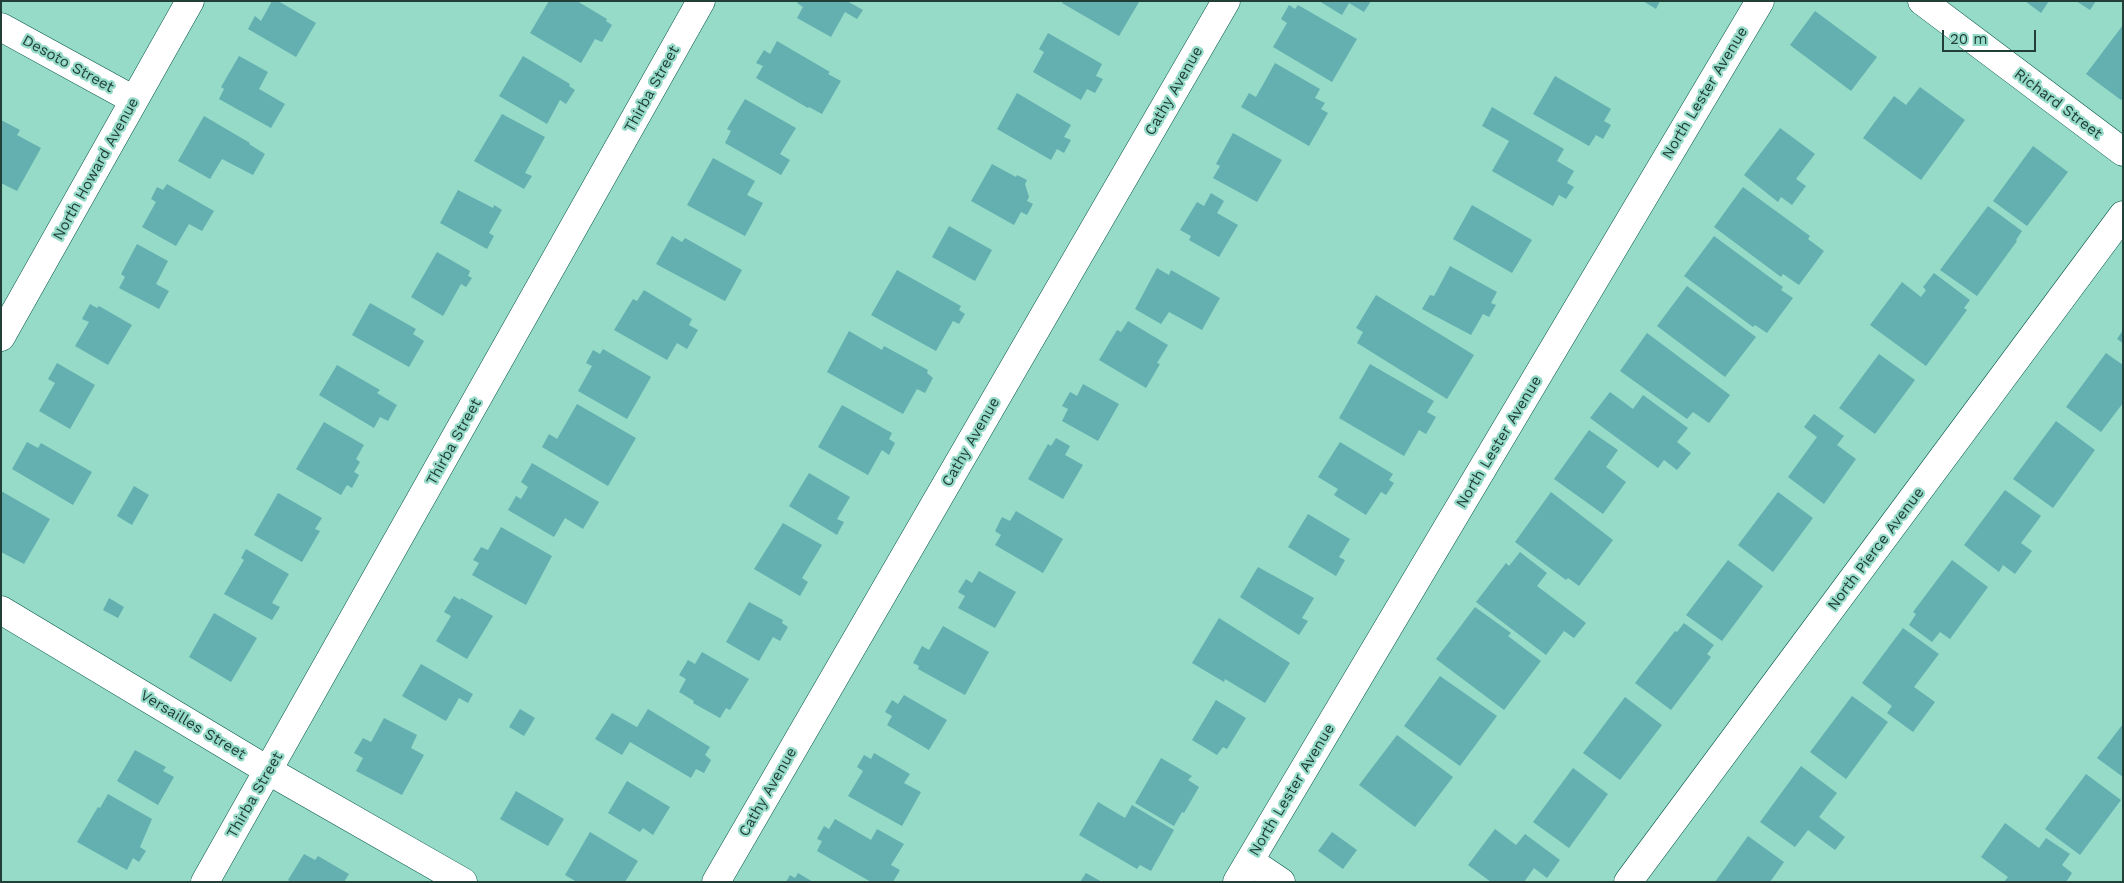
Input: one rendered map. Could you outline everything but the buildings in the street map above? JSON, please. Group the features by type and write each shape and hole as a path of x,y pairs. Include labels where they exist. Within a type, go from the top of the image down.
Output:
{"street":[{"name":"North Howard Avenue","path":"1,337 190,1"},
{"name":"Thirba Street","path":"206,882 701,1"},
{"name":"Cathy Avenue","path":"716,882 1226,1"},
{"name":"North Lester Avenue","path":"1244,871 1760,1"},
{"name":"Richard Street","path":"1922,1 2123,152"},
{"name":"Desoto Street","path":"1,27 134,100"},
{"name":"North Pierce Avenue","path":"1628,882 2123,215"},
{"name":"Versailles Street","path":"1,610 269,770 463,882"},
{"path":"1244,871 1281,882"}]}
